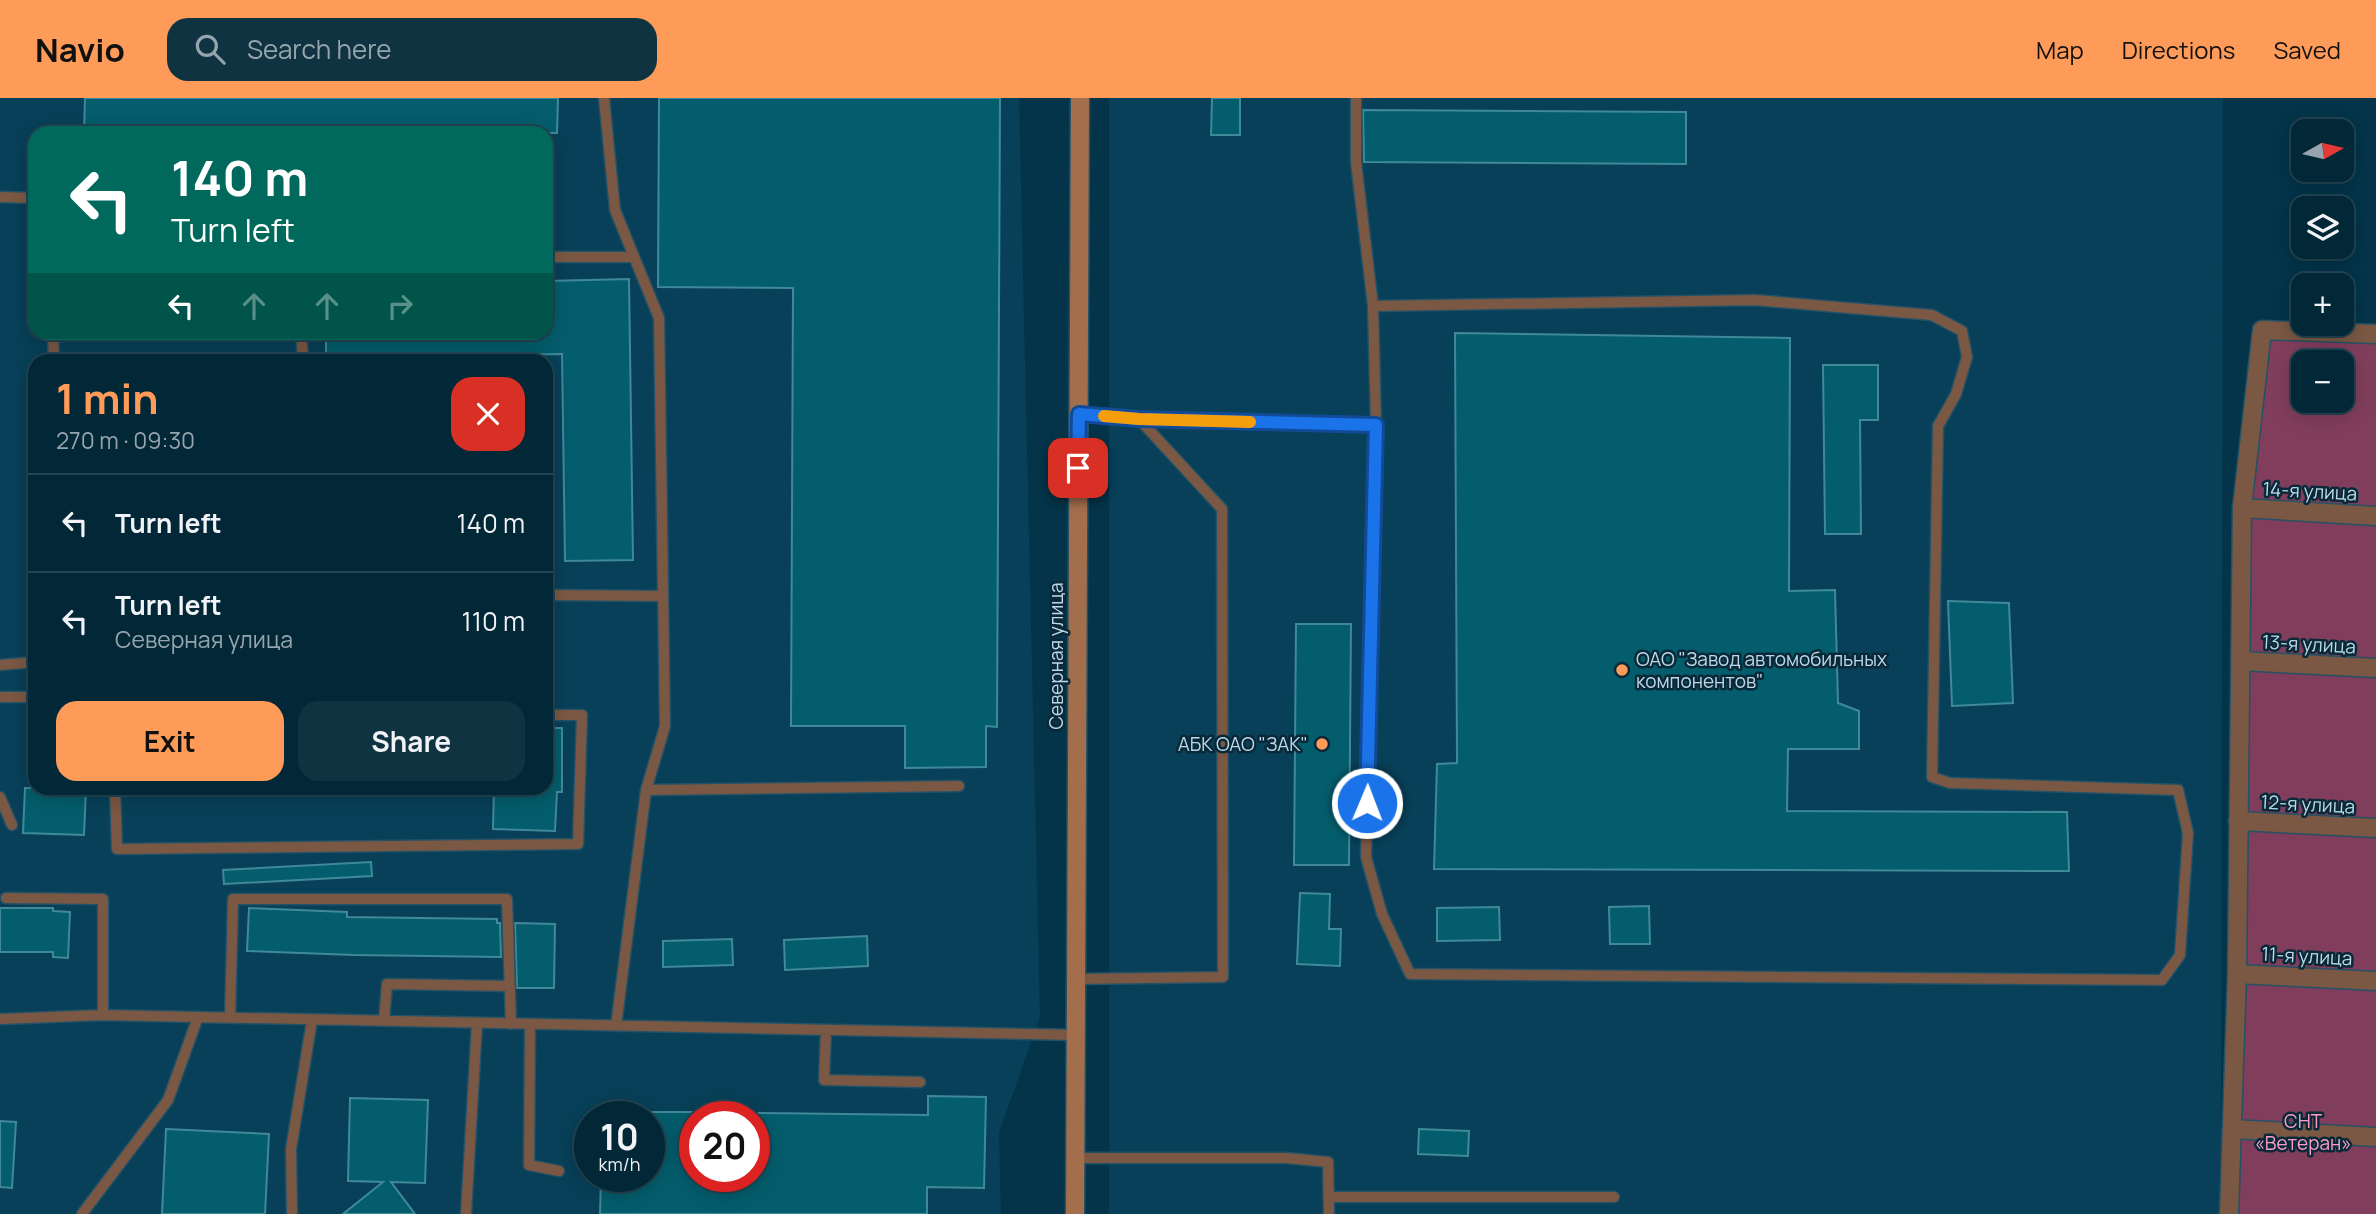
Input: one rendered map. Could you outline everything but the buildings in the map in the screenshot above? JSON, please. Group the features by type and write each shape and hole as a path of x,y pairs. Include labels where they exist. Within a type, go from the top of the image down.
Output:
{"main road":[{"name":"Северная улица","path":"1075,1214 1080,98"}],"street":[{"path":"2229,1214 2237,974 2242,508 2262,330 2376,334"},
{"name":"14-я улица","path":"2242,508 2376,516"},
{"name":"13-я улица","path":"2240,661 2376,668"},
{"name":"12-я улица","path":"2238,821 2376,828"},
{"name":"11-я улица","path":"2237,974 2376,981"},
{"path":"2232,1129 2376,1137"}],"lane":[{"path":"604,98 615,210 660,318 665,726 646,790 616,1026"},
{"path":"1356,98 1356,162 1373,306 1376,425 1366,857 1382,914 1410,974 2162,980 2180,955 2188,833 2178,790 1950,783 1932,776 1938,426 1956,394 1967,357 1962,331 1932,315 1755,300 1373,306"},
{"path":"0,197 28,198"},
{"path":"553,257 634,257"},
{"path":"1079,414 1139,419 1376,425"},
{"path":"1076,979 1223,977 1223,509 1139,419"},
{"path":"553,595 663,596"},
{"path":"0,665 28,663"},
{"path":"0,697 28,697"},
{"path":"115,795 117,849 578,844 582,715 553,715"},
{"path":"646,790 959,786"},
{"path":"0,797 12,825"},
{"path":"6,898 103,899 103,1015"},
{"path":"230,1018 233,899 507,899 511,1024"},
{"path":"384,1021 387,984 510,986"},
{"path":"0,1019 103,1015 1076,1035"},
{"path":"82,1214 168,1100 198,1017"},
{"path":"292,1214 291,1149 312,1020"},
{"path":"466,1214 477,1023"},
{"path":"530,1024 528,1165 559,1171"},
{"path":"826,1030 824,1080 920,1082"},
{"path":"1075,1158 1287,1158 1328,1163 1329,1214"},
{"path":"1329,1197 1614,1197"}],"shaded area":[{"path":"0,98 1019,98 1040,1017 999,1133 1001,1214 0,1214"},
{"path":"1109,98 2223,98 2221,1214 1109,1214"}],"green space":[{"name":"СНТ «Ветеран»","path":"2262,330 2291,331 2291,336 2376,334 2376,1214 2229,1214 2242,508"}],"slow traffic":[{"path":"1104,416 1250,422"}],"place":[{"name":"ОАО \"Завод автомобильных компонентов\"","path":"1622,670"},
{"name":"АБК ОАО \"ЗАК\"","path":"1322,744"}],"route":[{"path":"1078,468 1079,414 1139,419 1376,425 1367,803"}]}
